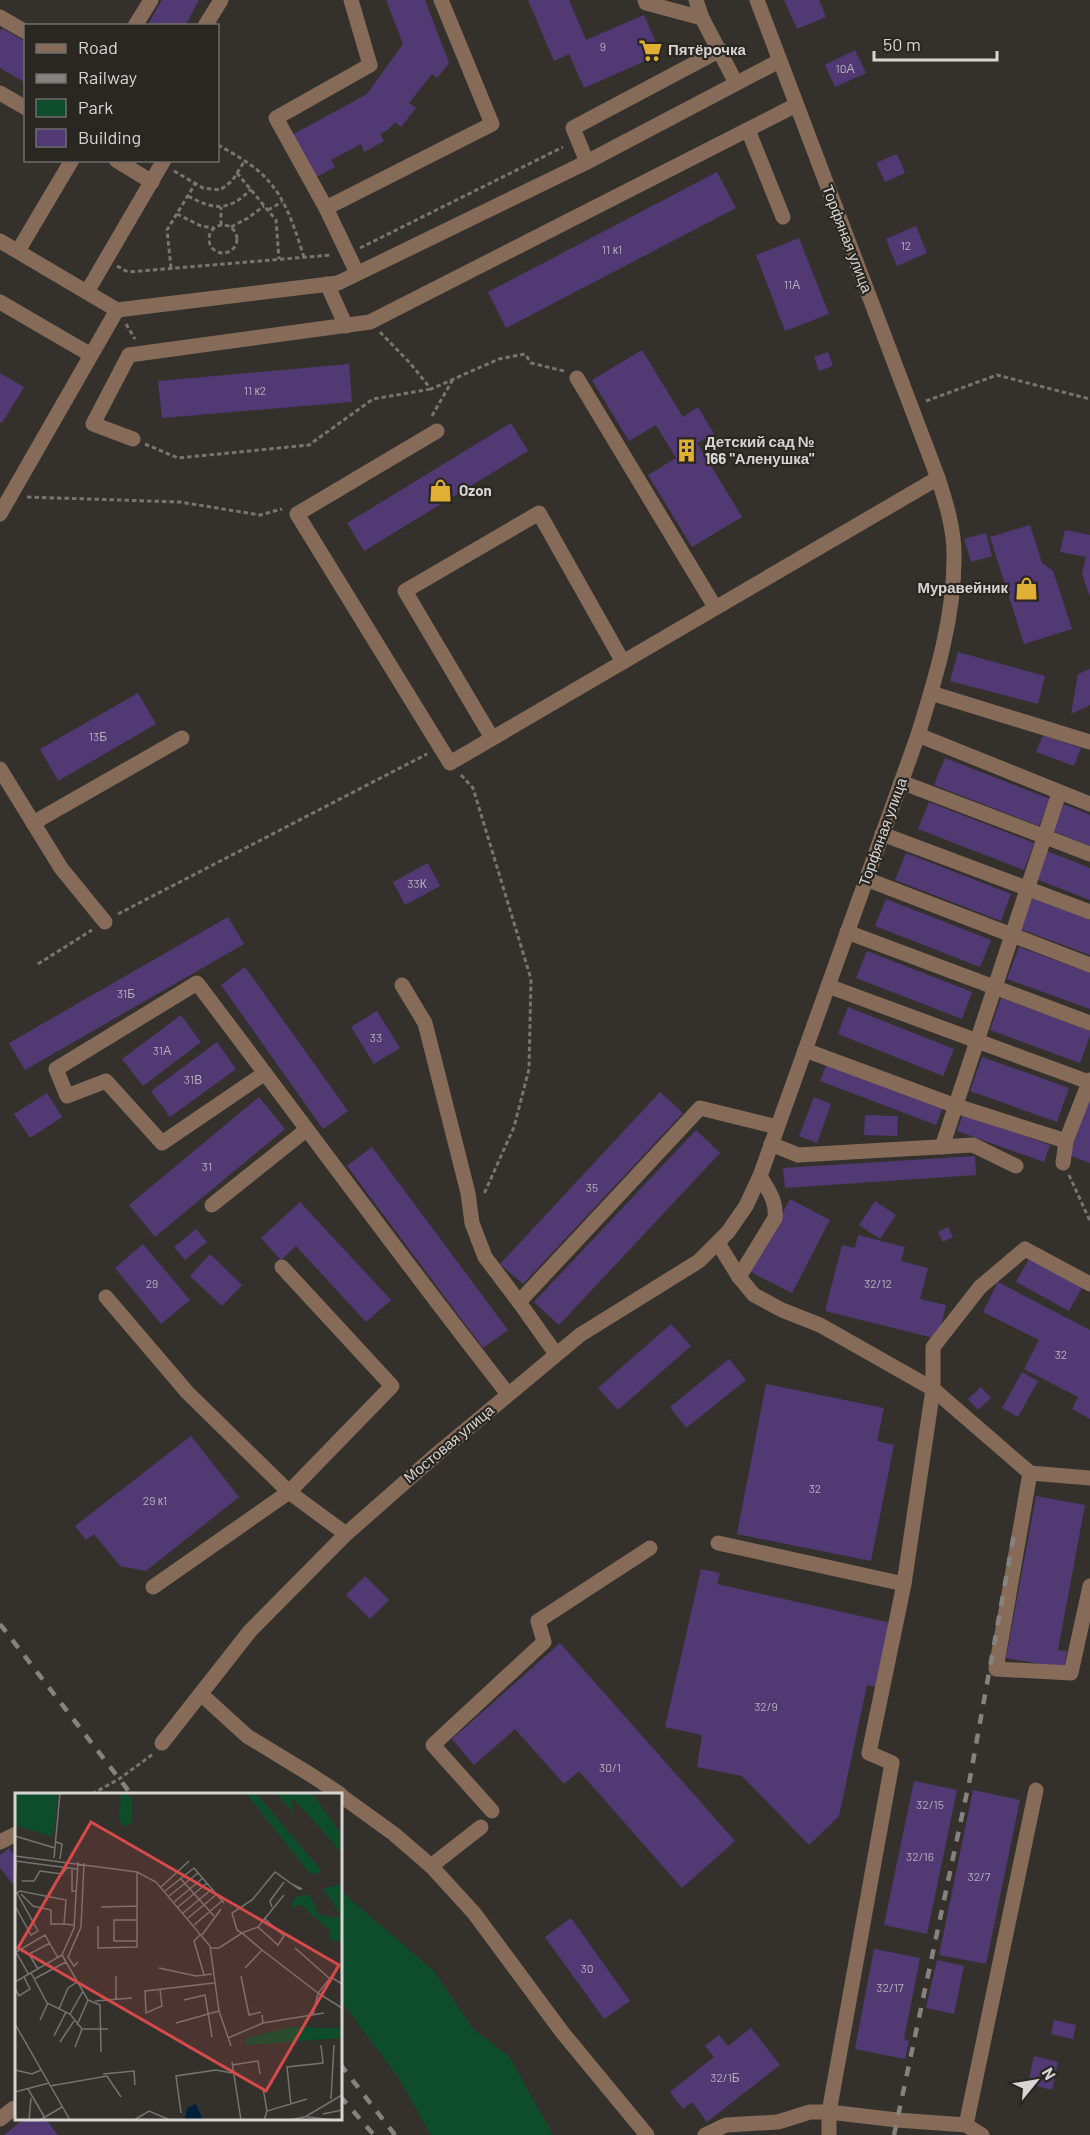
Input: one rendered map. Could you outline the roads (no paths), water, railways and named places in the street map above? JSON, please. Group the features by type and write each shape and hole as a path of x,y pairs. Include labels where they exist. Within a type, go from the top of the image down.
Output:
{"street":[{"path":"136,24 151,0"},
{"path":"207,24 220,0"},
{"path":"351,0 370,65 276,118 326,208 357,273"},
{"path":"326,208 492,124 441,0"},
{"path":"645,0 646,3 702,18"},
{"path":"696,0 702,18 736,83"},
{"name":"Торфяная улица","path":"758,0 779,61 938,478 950,515 954,555 947,621 931,693 918,735 760,1176"},
{"path":"0,17 24,31"},
{"path":"587,162 573,129 720,50"},
{"path":"0,241 117,310 338,283 587,162 779,61"},
{"path":"0,93 24,107"},
{"path":"133,439 93,424 129,355 370,322 796,105"},
{"path":"748,130 783,217"},
{"path":"18,251 71,162"},
{"path":"119,162 152,182"},
{"path":"87,292 163,162"},
{"path":"327,284 346,326"},
{"path":"0,302 91,355"},
{"path":"4,505 117,310"},
{"path":"577,378 715,607"},
{"path":"433,426 297,514 450,763 938,478"},
{"path":"492,738 405,591 538,513 623,662"},
{"path":"931,693 1090,742"},
{"path":"918,735 1090,804"},
{"path":"33,822 182,738"},
{"path":"0,769 61,868 105,922"},
{"path":"901,782 1090,854"},
{"path":"942,1147 1059,793"},
{"path":"882,834 1090,912"},
{"path":"866,879 1090,965"},
{"path":"847,932 1090,1023"},
{"path":"265,1073 162,1143 106,1081 68,1096 56,1069 197,983 265,1073 426,1290 508,1394"},
{"path":"402,985 425,1023 468,1193 472,1223 485,1257 556,1354"},
{"path":"828,986 1090,1081 1066,1141 1064,1163"},
{"path":"805,1050 956,1106 1066,1141"},
{"path":"519,1302 700,1108 777,1127"},
{"path":"212,1205 306,1130"},
{"path":"771,1144 798,1155 972,1145 1016,1166"},
{"path":"739,1277 775,1218 774,1200 760,1176"},
{"name":"Мостовая улица","path":"162,1743 250,1631 346,1534 556,1354 602,1320 699,1261 718,1243 746,1206 760,1176"},
{"path":"718,1243 739,1277 754,1295 765,1302 820,1325 933,1389 1030,1473 1090,1478"},
{"path":"829,2135 829,2112 892,1763 869,1753 904,1584 933,1389 933,1347 980,1287 1025,1249 1090,1284"},
{"path":"153,1587 290,1492 392,1386 282,1267"},
{"path":"106,1297 187,1392 290,1492 346,1534"},
{"path":"1030,1473 996,1669 1071,1673 1090,1586"},
{"path":"718,1543 904,1584"},
{"path":"492,1811 434,1745 544,1642 538,1621 650,1548"},
{"path":"202,1695 247,1736 337,1793"},
{"path":"966,2125 1036,1790"},
{"path":"342,1796 394,1834 446,1880 474,1913 562,2032 647,2135"},
{"path":"431,1866 481,1827"},
{"path":"0,1842 15,1834"},
{"path":"0,2119 14,2108"},
{"path":"705,2135 726,2125 777,2122 810,2112 966,2125 982,2135"}],"railway":[{"path":"894,2135 970,1778 1014,1534"},
{"path":"0,1624 130,1793"},
{"path":"342,2067 395,2135"},
{"path":"342,2098 374,2135"}],"place":[{"name":"Пятёрочка","path":"650,50"},
{"name":"Детский сад № 166 \"Аленушка\"","path":"687,451"},
{"name":"Ozon","path":"441,491"},
{"name":"Муравейник","path":"1026,588"}]}
